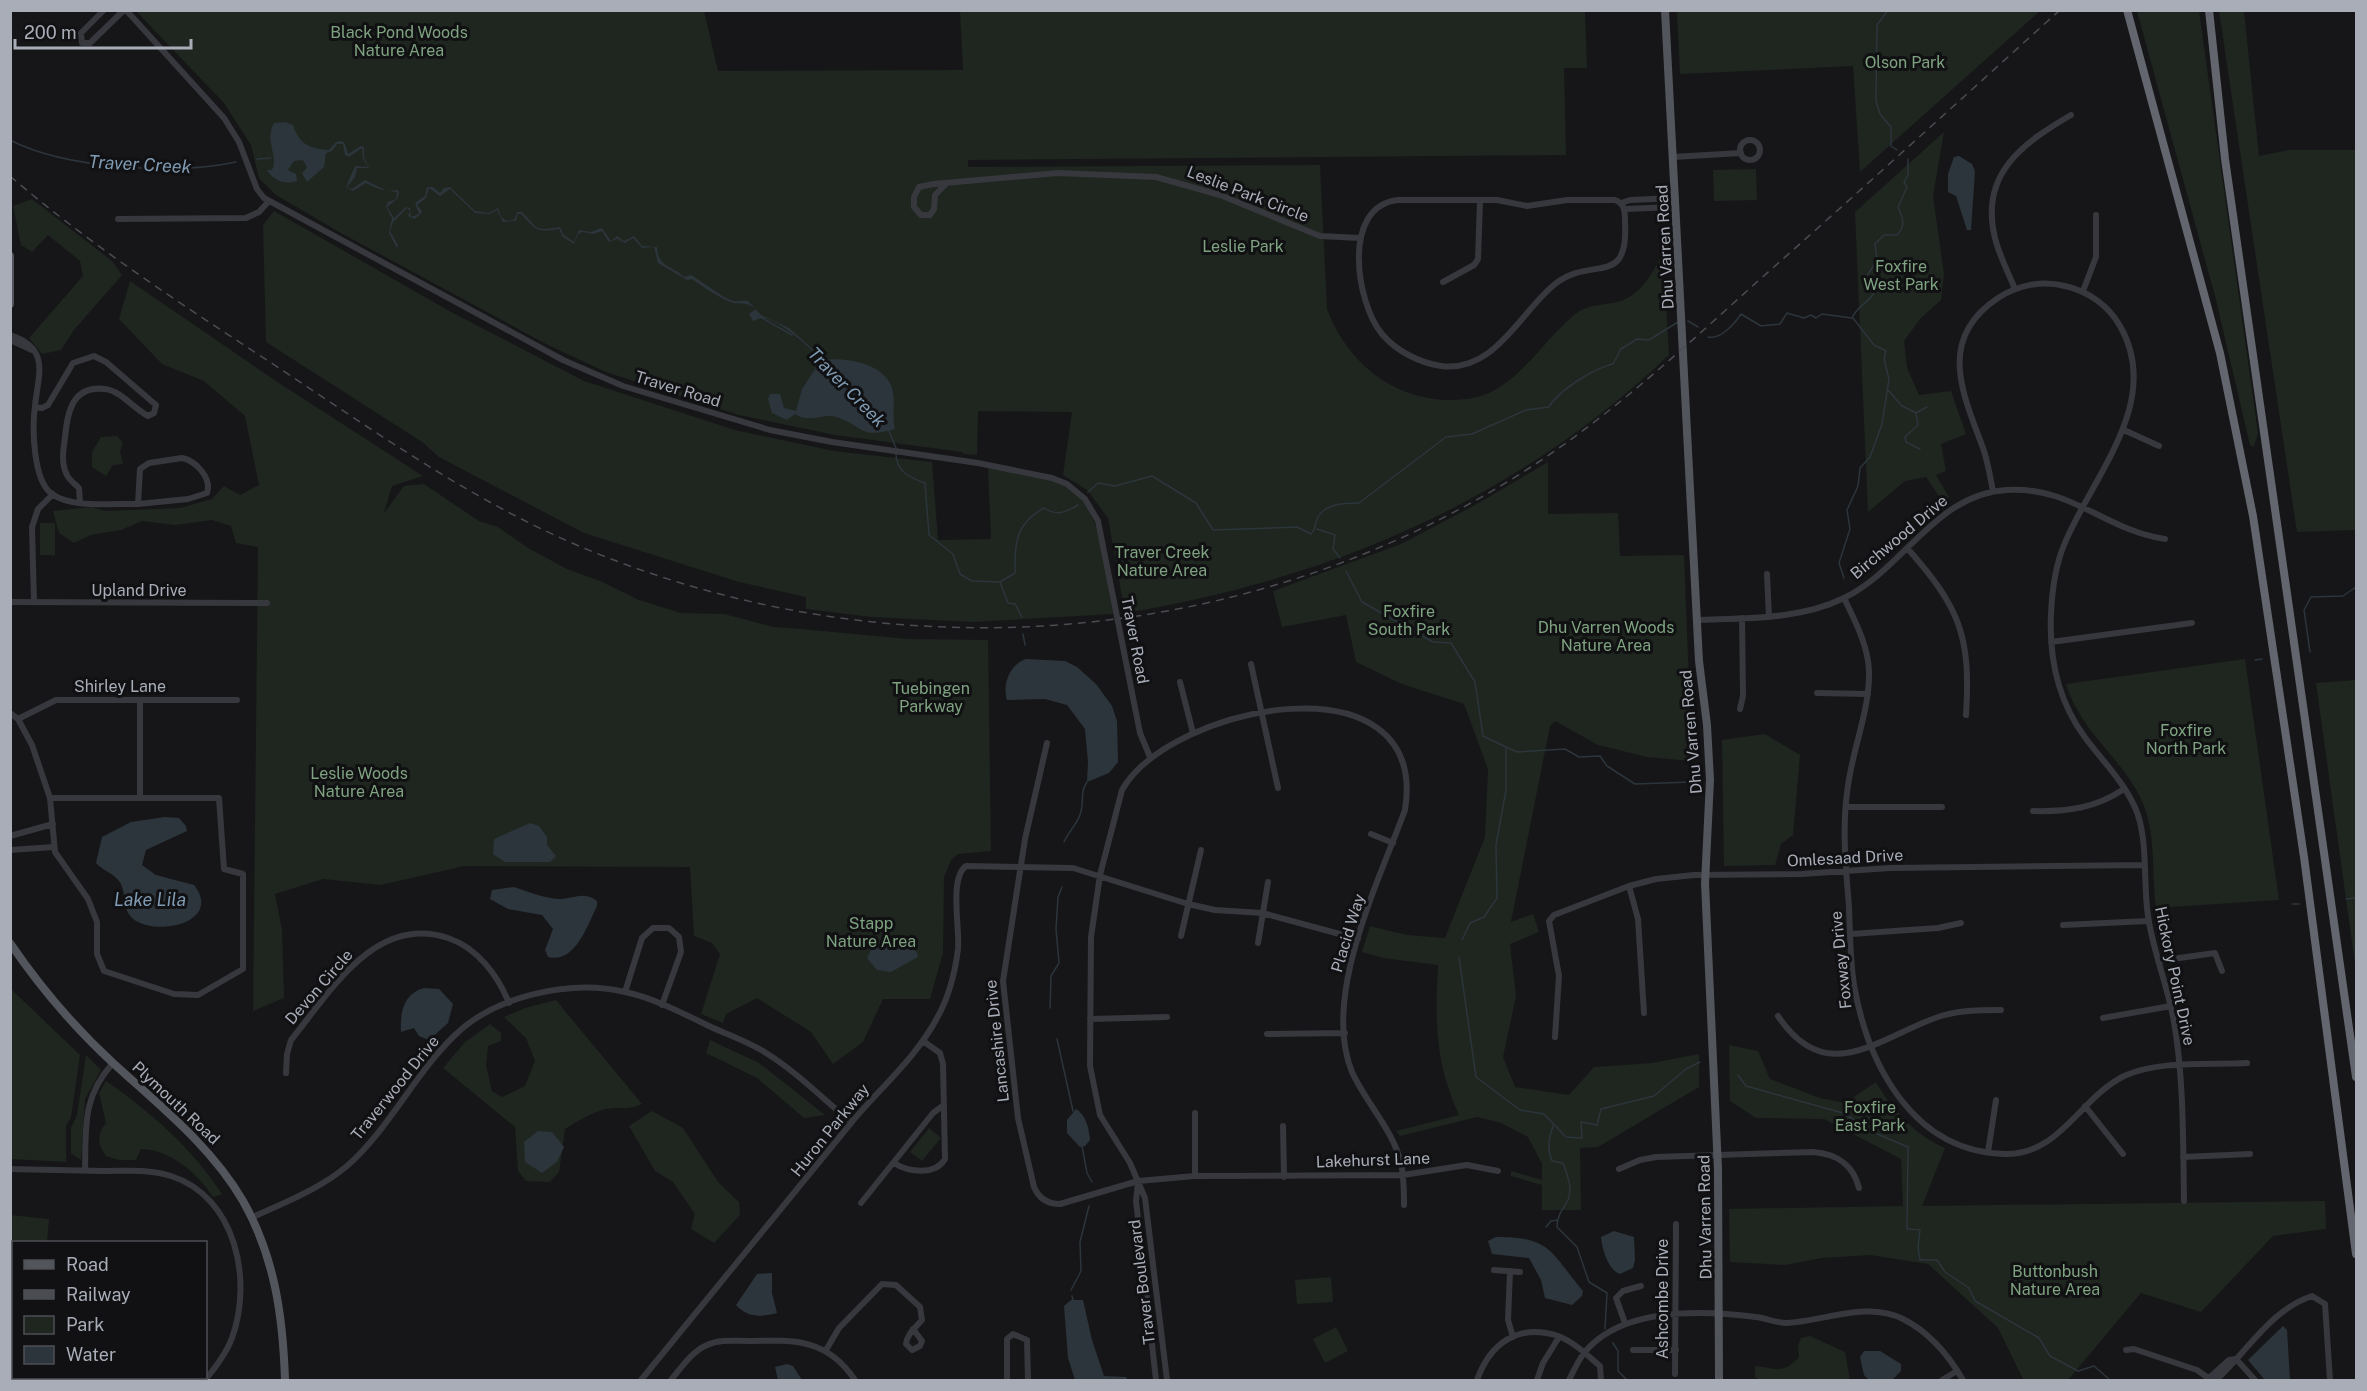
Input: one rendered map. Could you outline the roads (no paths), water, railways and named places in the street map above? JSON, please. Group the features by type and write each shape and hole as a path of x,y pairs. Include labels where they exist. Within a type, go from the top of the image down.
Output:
{"highway":[{"path":"2127,10 2220,353 2253,516 2304,857 2356,1254"},
{"path":"2209,10 2225,159 2356,1077"}],"main road":[{"name":"Dhu Varren Road","path":"1665,10 1697,620 1710,780 1705,874 1717,1154 1719,1380"},
{"path":"10,256 10,304"},
{"name":"Plymouth Road","path":"10,943 70,1021 215,1159 251,1218 264,1245 276,1284 283,1334 285,1380"}],"street":[{"path":"104,10 81,33 82,43 90,43 125,10"},
{"name":"Traver Road","path":"125,10 224,118 243,150 257,189 269,201 563,360 605,379 737,422 813,439 978,463 1052,478 1077,490 1098,521 1137,723 1150,757"},
{"path":"2015,289 1994,231 1992,209 1996,189 2006,165 2025,143 2071,115"},
{"path":"1673,157 1741,153"},
{"name":"Leslie Park Circle","path":"946,184 935,195 934,209 930,215 921,215 914,207 914,197 919,187 946,184 1058,173 1156,177 1220,195 1320,236 1360,237"},
{"path":"1623,206 1644,199 1676,202"},
{"path":"1644,199 1644,207"},
{"path":"1623,206 1626,247 1617,262 1608,267 1576,273 1560,280 1487,354 1476,361 1456,366 1425,362 1407,354 1382,334 1364,301 1360,237 1367,217 1377,207 1389,202 1497,200 1527,206 1567,200 1615,200 1623,206 1644,207 1676,202"},
{"path":"118,219 246,219 260,212 269,201"},
{"path":"1443,282 1474,265 1478,259 1480,201"},
{"path":"2083,291 2096,258 2096,215"},
{"name":"Hickory Point Drive","path":"1993,491 1984,451 1962,393 1960,360 1967,335 1978,315 1997,299 2015,289 2049,283 2083,291 2112,315 2129,345 2134,386 2130,412 2124,430 2082,506 2063,548 2055,576 2051,642 2057,682 2070,713 2124,789 2140,823 2148,921 2170,1006 2179,1066 2184,1201"},
{"path":"10,335 28,342 40,363 41,374 34,408 38,466 42,479 52,495 80,502 138,504 201,496 207,493 208,480 187,459 149,463 140,469 138,474 138,504"},
{"path":"10,340 33,350"},
{"path":"34,408 48,405 73,363 94,356 106,362 156,405 154,413 148,416 116,393 106,389 83,392 74,400 68,411 63,457 67,476 79,488 80,502"},
{"path":"2124,430 2159,446"},
{"name":"Birchwood Drive","path":"1697,620 1769,617 1804,612 1844,598 1880,575 1948,511 1971,498 1993,491 2043,491 2082,506 2130,532 2165,539"},
{"path":"34,602 32,527 38,509 52,495"},
{"path":"1908,549 1943,591 1958,622 1967,662 1966,715"},
{"path":"1767,574 1769,617"},
{"name":"Foxway Drive","path":"1844,598 1865,648 1869,671 1868,694 1850,766 1846,807 1847,872 1854,982 1871,1046 1886,1081 1915,1117 1948,1139 1972,1149 2018,1153 2039,1147 2060,1133 2103,1089 2127,1075 2151,1068 2247,1063"},
{"name":"Upland Drive","path":"10,602 267,603"},
{"path":"1740,709 1743,696 1742,618"},
{"path":"2051,642 2192,624"},
{"path":"1251,663 1278,788"},
{"path":"1180,682 1193,733"},
{"path":"1817,693 1868,694"},
{"name":"Shirley Lane","path":"18,719 54,700 237,700"},
{"path":"140,797 141,700"},
{"name":"Placid Way","path":"1150,757 1193,733 1260,713 1300,707 1325,707 1360,718 1384,734 1405,768 1408,794 1405,810 1358,939 1344,994 1347,1055 1353,1073 1397,1153 1403,1175 1404,1205"},
{"path":"10,713 18,719 32,745 50,798 54,847 57,855 93,910 98,922 97,954 104,970 174,994 202,995 243,969 243,874 241,871 225,871 223,866 219,798 50,798"},
{"name":"Lancashire Drive","path":"1047,743 1020,866 1003,981 1018,1118 1034,1187 1044,1200 1060,1204 1138,1181"},
{"name":"Traver Boulevard","path":"1150,757 1129,778 1122,790 1100,874 1091,937 1090,1066 1100,1115 1138,1181 1145,1198 1167,1380"},
{"path":"2033,811 2080,808 2110,798 2124,789"},
{"path":"1846,807 1942,807"},
{"path":"10,836 53,824"},
{"path":"1371,834 1393,843"},
{"path":"11,848 54,847"},
{"path":"1181,936 1201,850"},
{"name":"Omlesaad Drive","path":"1555,1037 1559,975 1548,926 1550,919 1554,915 1629,886 1656,879 1705,874 1847,872 1890,868 2144,865"},
{"name":"Huron Parkway","path":"641,1380 851,1122 923,1041 946,1000 955,969 958,945 957,881 961,869 966,866 1020,866"},
{"path":"1020,866 1073,868 1100,874 1188,904 1215,910 1262,913 1358,939"},
{"path":"1258,943 1268,882"},
{"path":"1629,886 1638,920 1644,1013"},
{"path":"2063,925 2148,921"},
{"path":"1851,934 1938,928 1961,923"},
{"path":"625,992 642,938 653,928 669,928 679,937 681,952 662,1005"},
{"name":"Devon Circle","path":"286,1073 287,1054 291,1040 352,966 387,940 408,933 437,934 457,941 477,955 500,980 509,1003"},
{"path":"2158,961 2215,953 2222,971"},
{"name":"Traverwood Drive","path":"251,1218 305,1192 347,1167 368,1145 424,1070 455,1034 487,1013 509,1003 550,991 589,988 625,992 662,1005 766,1053 851,1122"},
{"path":"2103,1018 2170,1006"},
{"path":"1778,1016 1798,1040 1820,1052 1848,1054 1944,1015 2001,1010"},
{"path":"1089,1019 1167,1017"},
{"path":"1267,1034 1345,1033"},
{"path":"894,1163 903,1169 913,1170 940,1166 946,1147 945,1078 940,1053 923,1041"},
{"path":"85,1170 90,1096 96,1083 113,1063"},
{"path":"1988,1152 1996,1100"},
{"path":"861,1203 933,1113 944,1105"},
{"path":"2085,1106 2122,1154"},
{"path":"1195,1113 1195,1176"},
{"path":"1283,1126 1284,1177"},
{"path":"1619,1169 1651,1157 1822,1153 1836,1158 1851,1168 1859,1188"},
{"path":"2183,1157 2250,1154"},
{"name":"Lakehurst Lane","path":"1138,1181 1195,1176 1403,1175 1467,1166 1498,1171"},
{"path":"10,1169 151,1172 170,1176 204,1196 225,1222 239,1264 240,1310 228,1348 207,1377"},
{"name":"Traver Boulevard","path":"1138,1181 1136,1201 1156,1380"},
{"name":"Ashcombe Drive","path":"1675,1374 1677,1224"},
{"path":"1494,1270 1520,1272"},
{"path":"1510,1272 1508,1320 1513,1337"},
{"path":"826,1350 839,1328 882,1284 896,1285 920,1307 921,1320 914,1329"},
{"path":"1625,1323 1616,1298 1623,1291 1641,1286"},
{"path":"2126,1350 2134,1349 2197,1370 2211,1380 2229,1360 2236,1359 2254,1342 2271,1319 2312,1296 2325,1304 2330,1380"},
{"path":"1569,1380 1584,1353 1625,1323 1645,1317 1720,1314 1756,1317 1784,1323 1853,1312 1894,1316 1917,1327 1930,1339 1963,1380"},
{"path":"1007,1380 1007,1340 1013,1334 1027,1340 1028,1380"},
{"path":"1477,1380 1488,1355 1513,1337 1524,1334 1559,1336 1600,1366 1601,1380"},
{"path":"1537,1380 1559,1336"},
{"path":"671,1380 693,1354 706,1345 722,1341 793,1341 826,1350 846,1367 855,1380"},
{"path":"2134,1349 2136,1341"},
{"path":"1633,1350 1676,1350"},
{"path":"2236,1359 2255,1380"},
{"path":"1942,1380 1957,1371"}],"water":[{"path":"285,122 293,125 298,137 311,147 329,150 336,142 342,141 348,154 361,146 364,147 364,157 369,168 357,168 355,177 347,187 352,189 365,180 386,191 366,183 353,191 346,187 355,166 368,167 363,158 362,148 349,157 345,155 343,144 337,144 332,151 326,153 324,167 307,182 302,173 307,168 303,160 294,161 288,170 296,174 297,181 288,183 276,179 267,170 272,170 274,165 270,136 274,123"},
{"path":"1959,156 1972,164 1975,171 1971,230 1967,230 1956,196 1948,192 1948,174 1954,157"},
{"path":"427,187 433,187 440,193 444,188 450,187 475,211 489,213 498,208 501,217 507,221 514,220 517,212 522,212 538,228 560,227 563,234 574,242 579,230 591,232 602,228 611,241 617,236 624,241 634,236 642,246 657,247 663,262 684,277 691,275 729,299 748,301 755,308 747,304 730,302 692,279 687,280 658,263 654,247 642,248 633,238 625,243 617,239 609,242 602,231 593,234 582,232 578,234 574,244 563,237 559,229 545,231 537,229 521,214 517,214 516,221 503,222 497,210 490,214 475,213 450,189 440,196 429,188 426,198 417,205 422,211 420,215 414,219 408,216 410,211 407,208 393,222 390,231 398,245 397,248 389,233 392,218 386,207 388,202 396,199 397,192 388,191 398,190 399,193 397,199 387,207 394,218 406,207 410,208 411,217 419,214 415,203 425,196"},
{"path":"756,309 761,315 789,328 825,360 855,361 883,375 890,382 893,392 895,429 875,433 832,416 806,418 795,414 787,420 772,413 768,399 770,394 780,394 784,408 796,411 802,389 821,360 785,328 768,319 753,321 749,314"},
{"path":"1026,659 1065,661 1077,667 1096,684 1112,706 1117,721 1118,762 1109,773 1087,782 1085,729 1067,705 1045,699 1007,700 1006,688 1009,675 1016,665"},
{"name":"Lake Lila","path":"165,817 179,818 187,831 146,850 142,865 156,875 194,885 201,897 200,908 195,916 173,926 160,927 147,925 131,917 126,908 121,884 96,863 102,837 131,822"},
{"path":"530,823 539,826 547,837 547,845 556,856 550,862 505,862 493,854 494,839"},
{"path":"514,887 549,898 588,896 597,901 597,906 579,942 566,955 557,958 548,957 545,950 553,929 542,915 508,909 490,899 492,890"},
{"path":"882,941 904,945 917,952 918,957 891,972 877,970 867,958 874,944"},
{"path":"424,988 439,989 453,1004 448,1023 429,1040 419,1036 414,1028 401,1032 404,1005 411,995"},
{"path":"1076,1109 1086,1122 1090,1140 1085,1146 1080,1147 1067,1133 1067,1120"},
{"path":"538,1131 552,1132 564,1147 557,1162 542,1173 525,1162 524,1142"},
{"path":"1614,1231 1634,1237 1633,1268 1620,1274 1609,1264 1601,1237"},
{"path":"1496,1237 1529,1240 1548,1249 1583,1291 1582,1296 1572,1305 1545,1298 1541,1280 1529,1258 1492,1254 1488,1241"},
{"path":"772,1273 772,1293 777,1313 755,1315 745,1312 736,1305 757,1274"},
{"path":"1071,1300 1083,1300 1092,1340 1104,1376 1126,1377 1128,1380 1075,1380 1068,1358 1064,1306"},
{"path":"2283,1326 2287,1330 2290,1380 2265,1380 2248,1360"},
{"path":"1864,1351 1880,1351 1901,1364 1901,1371 1892,1380 1869,1380 1864,1375 1860,1357"},
{"path":"787,1364 793,1366 802,1380 778,1380 775,1367"}],"waterway":[{"name":"Traver Creek","path":"1888,10 1877,25 1876,101 1880,114 1891,127 1891,146 1897,150"},
{"name":"Traver Creek","path":"10,140 60,158 122,167 183,168 236,162"},
{"name":"Traver Creek","path":"257,159 271,158"},
{"name":"Traver Creek","path":"1708,337 1723,333 1741,314 1761,326 1780,324 1787,313 1804,318 1811,315 1816,318 1822,314 1852,318 1874,293 1867,276 1877,260 1875,244 1884,235 1897,235 1902,228 1902,218 1898,207 1907,187 1904,182 1908,175 1908,159"},
{"name":"Traver Creek","path":"762,318 792,335"},
{"path":"1844,578 1839,563 1850,529 1847,510 1858,486 1860,468 1870,457 1882,424 1889,379 1884,359 1886,351 1874,345 1853,318"},
{"name":"Traver Creek","path":"1688,321 1698,327"},
{"name":"Traver Creek","path":"1088,492 1098,483 1115,486 1152,476 1196,503 1213,530 1297,527 1311,534 1318,517 1326,509 1331,506 1359,503 1446,437 1472,434 1526,410 1549,407 1560,394 1577,381 1596,370 1613,364 1621,349 1637,339 1649,340 1678,322"},
{"path":"1888,390 1902,406 1916,413 1927,407"},
{"path":"1916,413 1918,425 1905,437 1906,442 1920,449"},
{"name":"Traver Creek","path":"889,431 896,448"},
{"name":"Traver Creek","path":"896,452 896,459 901,469 914,479 925,483 929,535 953,554 960,574 972,581 1000,582 1015,573 1017,543 1027,521 1044,508 1053,512 1061,512 1078,505"},
{"path":"1317,529 1335,535 1333,549 1340,558"},
{"path":"1346,571 1362,602 1433,642 1451,643 1475,682 1483,736 1506,747 1506,790 1496,845 1497,898 1484,917 1470,923 1462,940"},
{"path":"1000,582 1008,603 1015,604 1022,617"},
{"path":"2310,652 2304,610 2311,597 2343,596 2356,587"},
{"path":"1023,634 1025,645"},
{"path":"2255,660 2262,659"},
{"path":"1506,747 1517,752 1565,749 1579,757 1600,756 1607,766 1635,784 1691,782"},
{"path":"1064,842 1081,811 1083,791 1087,782"},
{"path":"1050,1008 1051,976 1059,963 1056,929 1058,897 1062,887"},
{"path":"2346,899 2356,898"},
{"path":"2292,904 2299,904"},
{"path":"1459,957 1476,1077 1520,1110 1544,1114 1566,1137 1582,1138 1581,1122 1597,1125 1601,1109 1654,1096 1686,1069 1700,1062"},
{"path":"1057,1039 1073,1111"},
{"path":"1738,1075 1746,1086 1843,1113 1875,1133 1908,1147 1907,1229 1920,1230 1918,1247 1920,1260 1937,1260 1945,1272 1969,1288 1975,1301 2039,1338 2050,1356 2078,1371 2094,1366 2110,1380"},
{"path":"1553,1126 1549,1144 1550,1157 1552,1161 1563,1163 1570,1191 1559,1216 1557,1227 1577,1247 1589,1282 1607,1293 1605,1329"},
{"path":"1082,1146 1087,1173 1092,1182"},
{"path":"1071,1290 1081,1271 1080,1242 1089,1206"},
{"path":"1546,1227 1551,1221 1558,1220"},
{"path":"1072,1296 1073,1300"},
{"path":"1613,1343 1618,1351 1618,1371 1627,1380"}],"railway":[{"path":"10,176 75,229 143,278 390,442 501,508 579,546 698,588 820,615 944,627 1068,624 1192,606 1312,573 1427,526 1537,463 1567,443 1678,353 2060,10"}],"park label":[{"name":"Black Pond Woods Nature Area","path":"399,41"},
{"name":"Olson Park","path":"1905,62"},
{"name":"Leslie Park","path":"1243,246"},
{"name":"Foxfire West Park","path":"1901,275"},
{"name":"Traver Creek Nature Area","path":"1162,561"},
{"name":"Foxfire South Park","path":"1409,620"},
{"name":"Dhu Varren Woods Nature Area","path":"1606,636"},
{"name":"Tuebingen Parkway","path":"931,697"},
{"name":"Foxfire North Park","path":"2186,739"},
{"name":"Leslie Woods Nature Area","path":"359,782"},
{"name":"Stapp Nature Area","path":"871,932"},
{"name":"Foxfire East Park","path":"1870,1116"},
{"name":"Buttonbush Nature Area","path":"2055,1280"}]}
